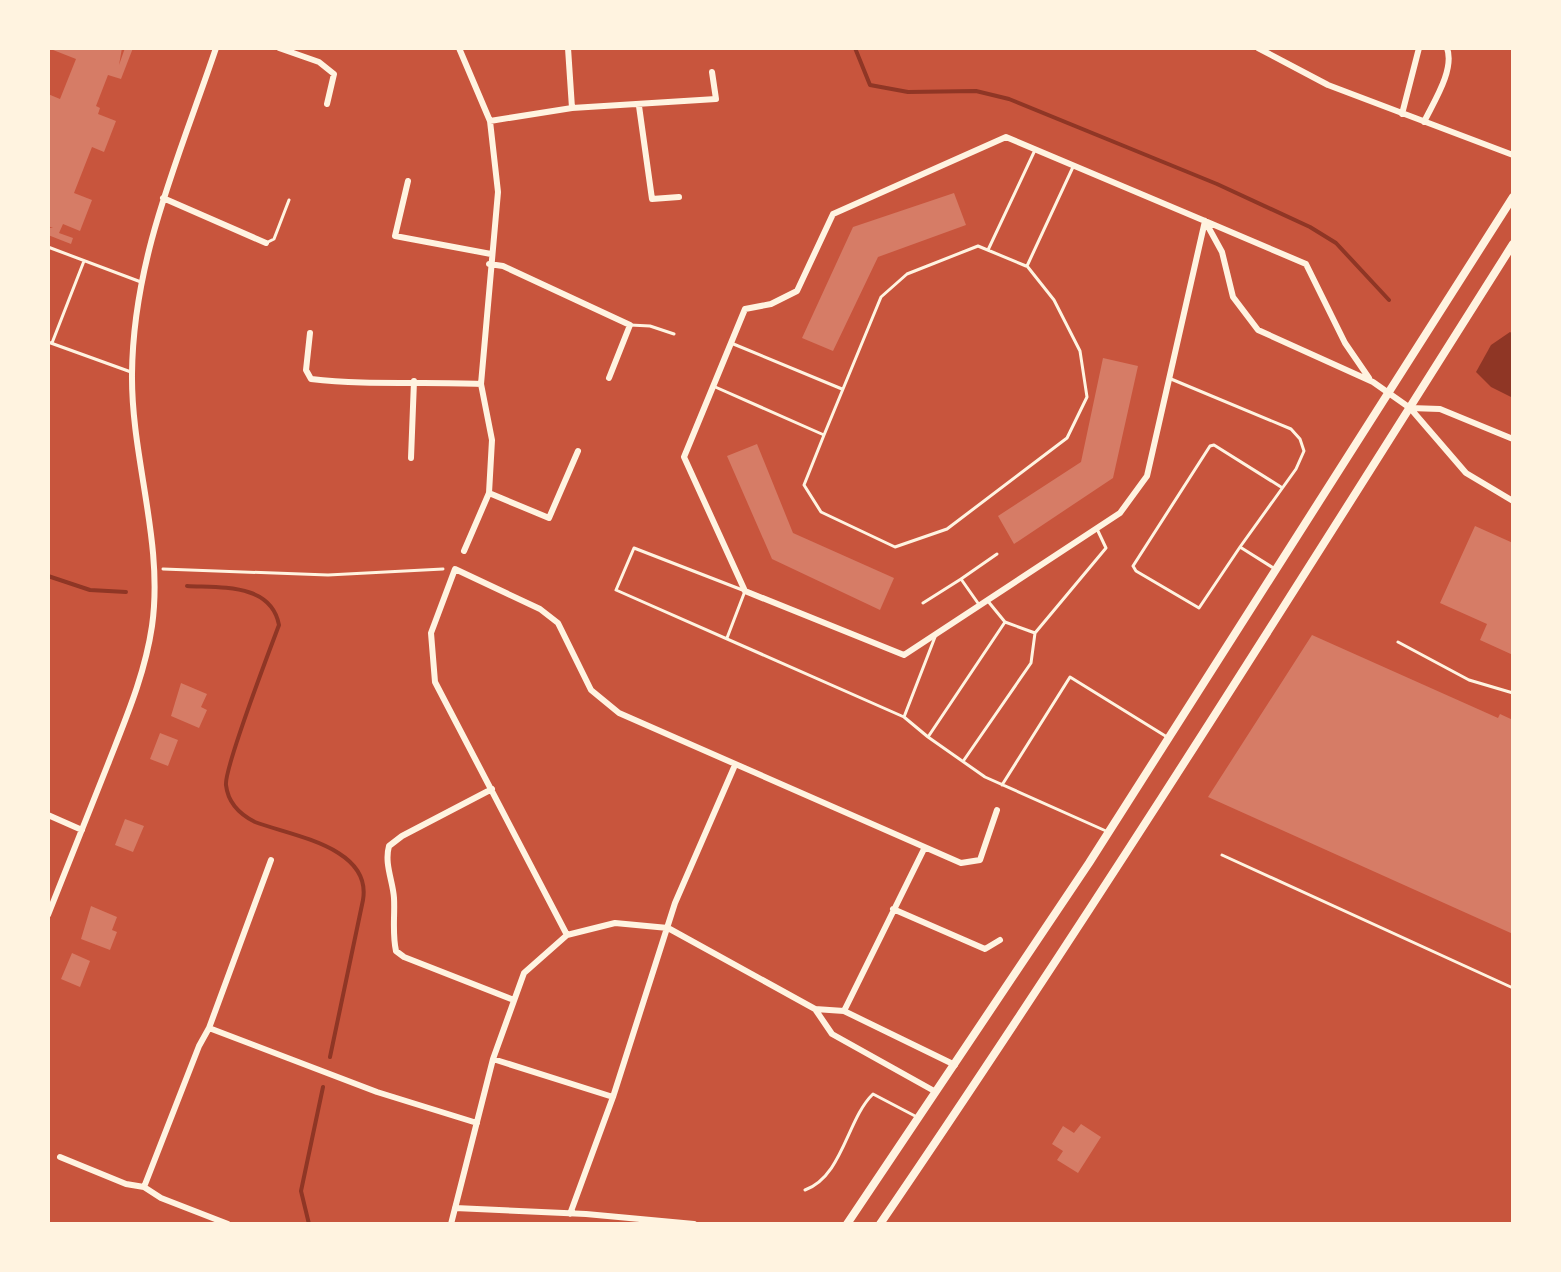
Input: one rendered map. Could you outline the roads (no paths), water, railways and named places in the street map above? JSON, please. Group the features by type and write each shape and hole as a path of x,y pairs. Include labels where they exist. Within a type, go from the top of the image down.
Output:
{"main road":[{"path":"847,1224 955,1065 1278,571 1513,197"},
{"path":"880,1224 1049,971 1513,244"}],"street":[{"path":"48,915 143,670 153,622 153,569 136,455 132,373 141,282 163,198 216,48"},
{"path":"279,48 319,62 334,74 327,104"},
{"path":"459,48 490,121 498,192 489,264 481,384 492,440 489,493 464,551"},
{"path":"568,48 572,108"},
{"path":"1258,48 1307,76 1513,155"},
{"path":"1402,114 1419,48"},
{"path":"1424,122 1443,79 1450,55 1447,48"},
{"path":"490,121 572,108 716,99 712,72"},
{"path":"639,106 652,199 679,197"},
{"path":"1205,221 1147,476 1120,513 904,655 745,591 684,457 745,309 771,304 797,291 833,214 1006,137 1035,150 1205,221 1306,264 1345,343 1371,381"},
{"path":"408,181 395,236 491,254"},
{"path":"163,198 266,243"},
{"path":"1205,221 1222,252 1233,297 1258,330 1371,381 1410,408 1466,473 1513,501"},
{"path":"489,264 503,266 630,325 609,378"},
{"path":"310,333 306,370 311,379 364,386 414,381 481,384"},
{"path":"411,458 414,381"},
{"path":"1410,408 1440,409 1513,439"},
{"path":"489,493 549,518 578,451"},
{"path":"567,935 435,682 431,633 455,569 540,609 558,623 571,644 582,676 604,704 735,765 961,863 980,860 997,810"},
{"path":"570,1214 613,1097 675,903 735,765"},
{"path":"492,789 402,836 389,846 387,861 394,900 393,936 396,951 404,957 514,1000"},
{"path":"48,815 82,830"},
{"path":"844,1011 924,849"},
{"path":"144,1187 199,1046 209,1028 271,860"},
{"path":"893,909 985,949 1000,940"},
{"path":"451,1224 493,1059 524,973 567,935 615,923 668,928 815,1009 844,1011 955,1065"},
{"path":"815,1009 832,1034 936,1092"},
{"path":"209,1028 377,1092 477,1123"},
{"path":"493,1059 613,1097"},
{"path":"60,1157 126,1184 144,1187 161,1198 228,1224"},
{"path":"455,1208 694,1224"}],"lane":[{"path":"988,250 1035,150"},
{"path":"1027,266 1073,166"},
{"path":"266,243 274,239 289,200"},
{"path":"978,246 988,250 1027,266 1054,300 1080,351 1087,397 1067,438 947,529 895,547 821,512 804,485 881,297 907,274 978,246"},
{"path":"48,247 141,282"},
{"path":"84,261 50,343 132,373"},
{"path":"630,325 650,326 674,334"},
{"path":"731,343 843,389"},
{"path":"1169,379 1291,429 1304,451 1281,487 1199,608 1136,571 1133,563 1210,446 1226,451 1281,487"},
{"path":"713,386 824,435"},
{"path":"963,762 1031,663 1035,633 1106,548 1097,528"},
{"path":"1240,547 1278,571"},
{"path":"727,638 745,591 634,548 616,590 904,717 963,762 1002,785 1108,833"},
{"path":"923,603 997,554"},
{"path":"961,579 980,606"},
{"path":"987,600 1005,622 1035,633"},
{"path":"928,737 1005,622"},
{"path":"904,717 935,637"},
{"path":"1398,642 1469,680 1513,693"},
{"path":"1002,785 1070,677 1169,738"},
{"path":"1222,855 1513,988"},
{"path":"805,1190 814,1186 833,1162 873,1094 918,1118"}],"waterway":[{"path":"855,48 870,85 908,92 976,91 1009,99 1217,184 1310,227 1336,243 1389,300"},
{"path":"48,576 90,590 126,592"},
{"path":"187,586 229,588 255,595 266,601 279,625 227,775 227,791 232,803 239,812 255,822 308,839 343,856 355,867 362,882 363,900 330,1057"},
{"path":"309,1224 301,1191 323,1087"}]}
